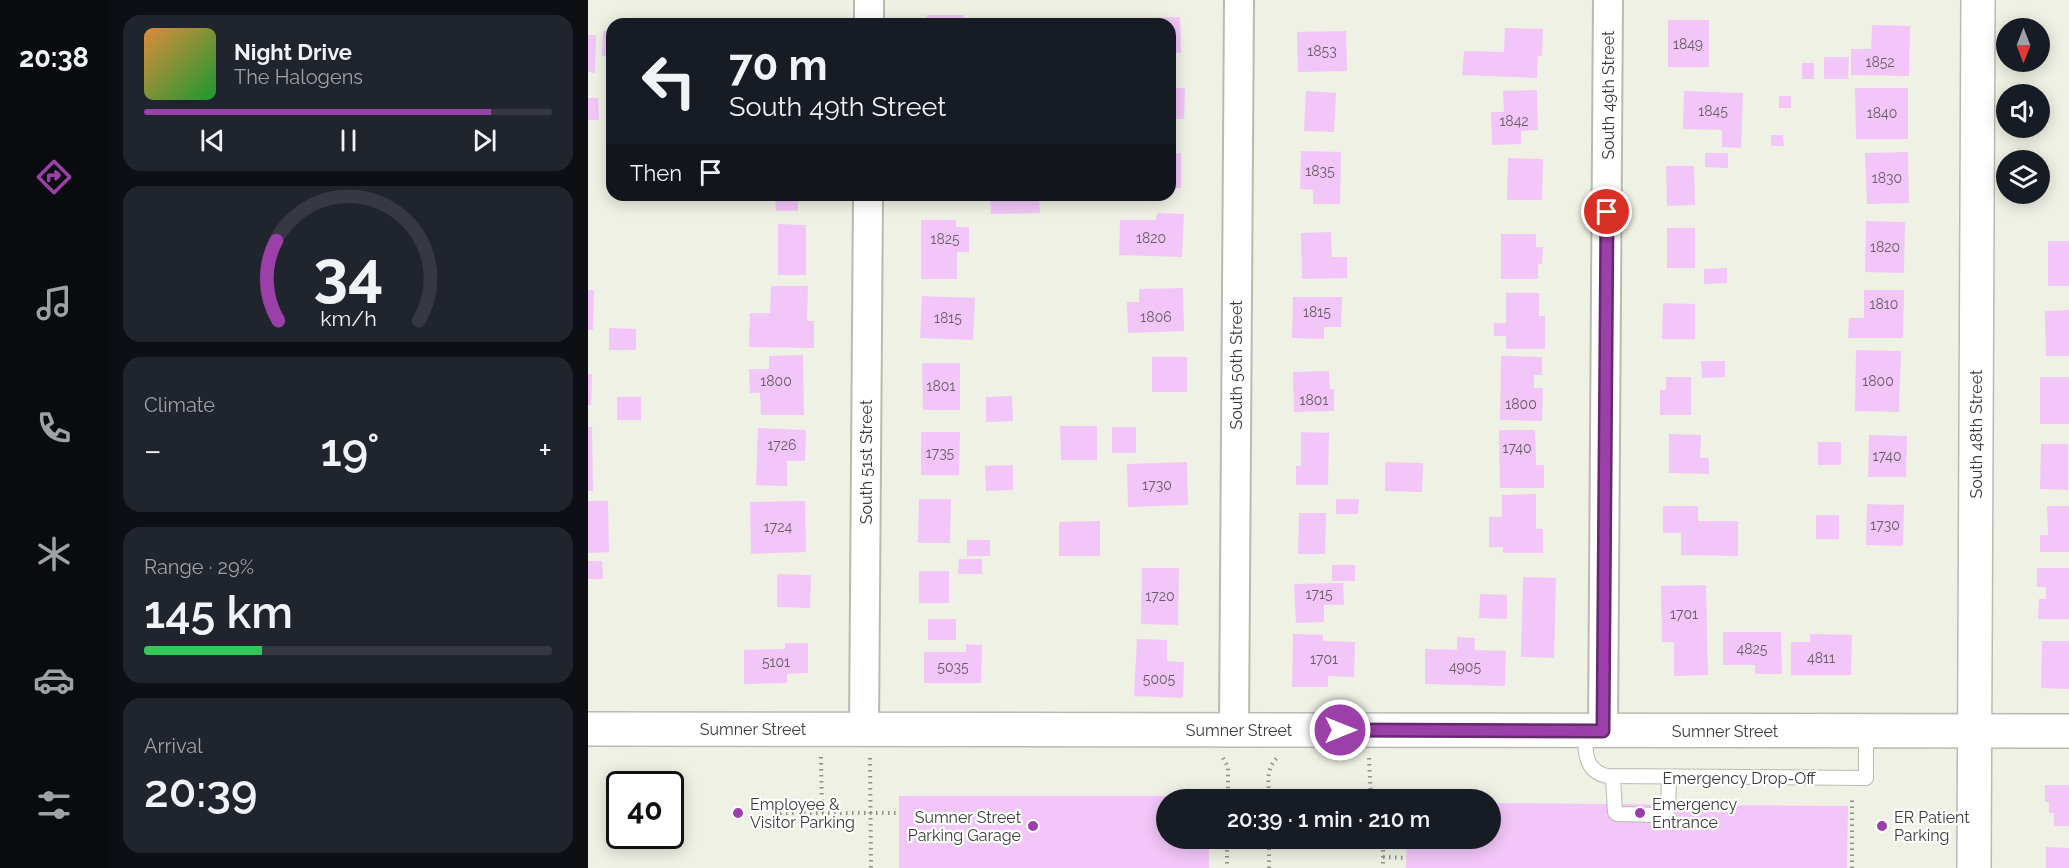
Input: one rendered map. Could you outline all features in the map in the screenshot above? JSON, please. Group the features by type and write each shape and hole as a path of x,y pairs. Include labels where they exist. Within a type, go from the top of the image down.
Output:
{"street":[{"path":"869,0 869,18"},
{"name":"South 50th Street","path":"1226,742 1239,0"},
{"name":"South 49th Street","path":"1594,731 1608,0"},
{"name":"South 48th Street","path":"1974,868 1978,0"},
{"name":"South 51st Street","path":"867,743 868,201"},
{"name":"Sumner Street","path":"588,729 822,729 867,743 1226,742 1594,731 2069,731"}],"lane":[{"path":"1594,731 1585,753 1588,763 1596,773 1613,777 1617,814 1665,814 1668,809 1669,778"},
{"name":"Emergency Drop-Off","path":"1613,777 1866,778 1866,731"}],"path":[{"path":"822,729 822,813"},
{"path":"1226,742 1227,789"},
{"path":"867,743 871,868"},
{"path":"1269,789 1269,770 1272,763 1283,753"},
{"path":"1369,753 1371,789"},
{"path":"1841,796 1852,796 1852,868"},
{"path":"774,813 899,813"},
{"path":"1227,849 1227,868"},
{"path":"1269,849 1269,868"},
{"path":"1383,849 1383,868"},
{"path":"1383,857 1407,858"}],"building":[{"path":"927,15 964,15 964,18 927,18"},
{"path":"1180,17 1181,53 1176,53 1176,18 1145,18"},
{"path":"1668,20 1709,20 1709,67 1668,67"},
{"path":"1872,25 1910,26 1909,76 1851,75 1851,49 1871,49"},
{"path":"1505,28 1543,29 1542,56 1538,56 1537,78 1462,75 1464,51 1504,52"},
{"path":"603,31 606,31 606,56 602,56"},
{"path":"1346,31 1347,71 1298,72 1297,32"},
{"path":"588,35 596,35 595,73 588,72"},
{"path":"1824,57 1849,57 1848,79 1824,79"},
{"path":"1802,63 1814,63 1814,79 1802,79"},
{"path":"1176,88 1185,88 1184,119 1176,119"},
{"path":"1855,88 1908,88 1908,139 1856,139"},
{"path":"1537,90 1538,130 1521,131 1521,144 1492,145 1491,112 1504,112 1503,91"},
{"path":"1306,91 1336,93 1334,132 1304,131"},
{"path":"1684,91 1743,93 1741,148 1722,147 1722,130 1683,129"},
{"path":"1779,96 1791,96 1791,108 1779,108"},
{"path":"588,98 598,98 599,120 588,120"},
{"path":"1771,135 1783,135 1784,146 1771,146"},
{"path":"1301,151 1341,152 1340,204 1313,204 1313,190 1300,189"},
{"path":"1908,152 1909,203 1867,204 1865,153"},
{"path":"1176,153 1181,153 1181,188 1176,188"},
{"path":"1705,153 1728,153 1728,168 1705,167"},
{"path":"1508,158 1543,159 1542,200 1507,200"},
{"path":"1666,166 1694,166 1695,205 1667,206"},
{"path":"775,201 798,201 798,211 776,211"},
{"path":"990,201 1039,201 1040,213 991,214"},
{"path":"1157,213 1184,214 1182,257 1119,255 1120,220 1156,220"},
{"path":"921,220 956,220 956,227 969,227 969,252 957,252 957,279 921,279"},
{"path":"1866,221 1905,222 1904,273 1865,272"},
{"path":"778,224 806,225 806,275 778,275"},
{"path":"1667,228 1695,228 1695,268 1667,268"},
{"path":"1331,232 1332,257 1347,257 1347,278 1302,279 1301,233"},
{"path":"1501,234 1536,234 1536,247 1543,247 1542,264 1538,264 1538,279 1501,279"},
{"path":"2048,241 2069,241 2069,286 2048,286"},
{"path":"1727,268 1727,283 1704,284 1704,269"},
{"path":"771,286 808,286 807,321 814,321 814,348 749,347 750,313 770,313"},
{"path":"1183,288 1184,331 1128,333 1127,302 1139,302 1139,289"},
{"path":"588,290 594,290 593,330 588,330"},
{"path":"1864,290 1904,290 1903,338 1848,338 1849,318 1864,318"},
{"path":"1506,293 1539,293 1539,316 1545,316 1545,349 1506,349 1506,336 1494,336 1494,323 1506,323"},
{"path":"922,296 975,298 973,340 920,338"},
{"path":"1293,297 1342,297 1341,327 1324,327 1324,339 1292,338"},
{"path":"1663,303 1695,304 1695,339 1662,339"},
{"path":"2069,310 2069,356 2046,356 2045,311"},
{"path":"609,328 636,329 636,350 609,350"},
{"path":"1856,350 1901,351 1899,412 1855,411"},
{"path":"803,355 804,415 761,415 760,393 750,393 749,369 769,369 769,356"},
{"path":"1501,356 1542,357 1542,375 1534,375 1534,388 1543,388 1542,421 1500,420"},
{"path":"1152,357 1187,357 1187,392 1152,392"},
{"path":"1701,361 1725,361 1725,377 1702,378"},
{"path":"922,363 960,363 960,410 923,410"},
{"path":"1329,371 1330,389 1334,389 1334,411 1294,412 1293,372"},
{"path":"588,374 592,374 591,405 588,405"},
{"path":"1666,377 1691,377 1691,415 1660,415 1660,390 1666,390"},
{"path":"2040,377 2069,377 2069,424 2040,424"},
{"path":"1012,396 1013,421 986,422 986,397"},
{"path":"617,397 641,397 641,420 617,420"},
{"path":"1060,426 1097,426 1097,460 1061,460"},
{"path":"588,427 592,427 593,491 588,491"},
{"path":"1112,427 1136,427 1136,453 1112,453"},
{"path":"758,428 806,430 805,461 787,461 787,486 756,485"},
{"path":"1499,430 1535,430 1536,465 1544,465 1544,488 1500,488"},
{"path":"921,432 960,432 959,475 921,475"},
{"path":"1301,432 1329,433 1328,485 1296,485 1296,466 1301,466"},
{"path":"1669,434 1701,435 1700,458 1709,458 1709,474 1669,473"},
{"path":"1869,435 1907,436 1906,477 1868,477"},
{"path":"1818,442 1841,442 1841,465 1818,465"},
{"path":"2041,444 2068,444 2068,490 2040,489"},
{"path":"1187,462 1188,505 1128,507 1127,464"},
{"path":"1385,462 1423,463 1422,492 1385,491"},
{"path":"1013,465 1013,490 986,491 985,466"},
{"path":"1536,494 1536,529 1543,529 1543,553 1503,553 1503,547 1489,547 1489,517 1502,517 1502,495"},
{"path":"919,499 951,499 950,543 918,543"},
{"path":"1336,499 1359,499 1358,514 1336,514"},
{"path":"588,501 608,501 609,552 588,553"},
{"path":"805,501 806,552 751,554 750,502"},
{"path":"1867,504 1904,505 1903,546 1866,545"},
{"path":"1663,506 1698,506 1698,521 1738,521 1738,556 1681,555 1681,533 1663,533"},
{"path":"2047,506 2069,506 2069,552 2040,552 2040,535 2048,535"},
{"path":"1299,513 1326,513 1325,554 1298,554"},
{"path":"1816,515 1839,515 1839,539 1816,539"},
{"path":"1100,521 1100,556 1059,556 1059,522"},
{"path":"967,540 990,540 990,556 967,556"},
{"path":"959,559 982,559 982,574 958,574"},
{"path":"588,561 602,561 603,579 588,579"},
{"path":"1332,565 1355,565 1355,581 1332,581"},
{"path":"1142,568 1179,568 1178,625 1141,624"},
{"path":"2037,568 2069,568 2069,619 2038,619 2039,599 2046,599 2046,587 2037,587"},
{"path":"919,571 949,571 949,603 919,603"},
{"path":"777,574 811,575 810,608 777,607"},
{"path":"1523,577 1556,578 1554,658 1521,657"},
{"path":"1343,583 1344,605 1324,605 1324,622 1296,623 1294,584"},
{"path":"1706,585 1708,675 1674,676 1674,642 1662,642 1661,586"},
{"path":"1480,594 1507,595 1507,619 1479,618"},
{"path":"928,619 956,619 956,640 928,640"},
{"path":"1723,632 1781,632 1782,674 1755,674 1755,665 1723,665"},
{"path":"1293,634 1323,635 1323,641 1355,642 1354,677 1328,676 1328,687 1292,687"},
{"path":"1810,634 1852,635 1851,675 1791,675 1791,642 1810,642"},
{"path":"1457,637 1475,638 1474,650 1506,651 1505,686 1425,684 1425,649 1457,650"},
{"path":"1137,639 1167,640 1167,661 1184,662 1183,698 1134,696"},
{"path":"2042,641 2069,641 2069,689 2041,688"},
{"path":"785,643 808,643 808,673 787,674 787,683 744,684 744,650 785,649"},
{"path":"966,644 982,645 981,683 924,683 924,652 966,652"},
{"path":"2045,785 2069,785 2069,826 2054,826 2054,813 2049,813 2049,802 2045,802"},
{"name":"Sumner Street Parking Garage","path":"899,796 1156,796 1156,849 1209,849 1209,868 899,868"},
{"path":"1501,803 1848,806 1847,868 1406,868 1407,849 1501,849"},
{"path":"2046,847 2069,848 2069,868 2046,868"}],"place":[{"name":"Employee & Visitor Parking","path":"738,813"},
{"name":"Emergency Entrance","path":"1640,813"},
{"name":"Sumner Street Parking Garage","path":"1033,826"},
{"name":"ER Patient Parking","path":"1882,826"}],"route":[{"path":"1340,730 1603,731 1607,212"}]}
